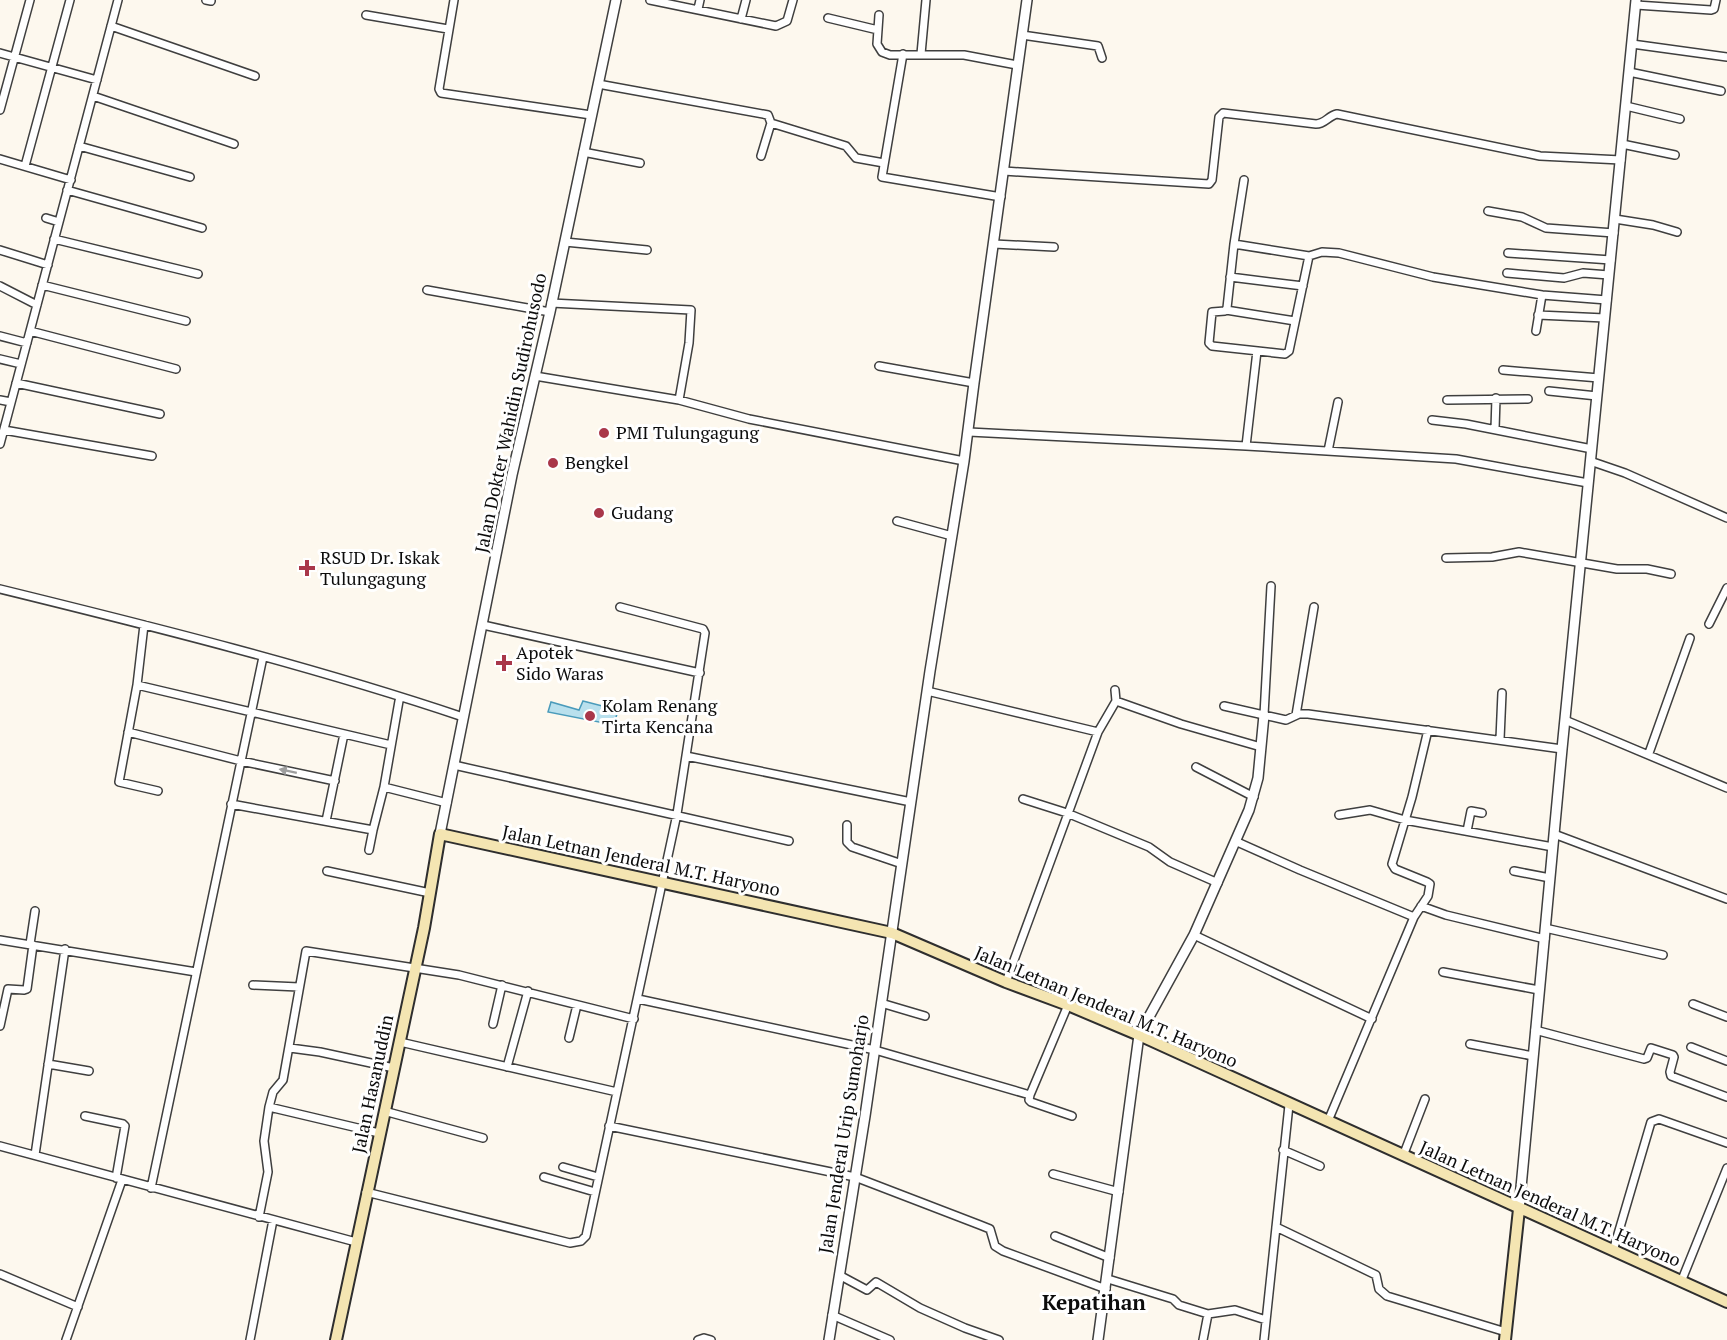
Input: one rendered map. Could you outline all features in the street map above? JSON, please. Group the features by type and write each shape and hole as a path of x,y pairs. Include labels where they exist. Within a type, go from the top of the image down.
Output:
{"main road":[{"name":"Jalan Letnan Jenderal M.T. Haryono","path":"441,834 892,933 1139,1035 1727,1302"},
{"name":"Jalan Hasanuddin","path":"336,1340 400,1042 441,834"},
{"path":"1505,1336 1519,1209"}],"street":[{"path":"0,110 30,0"},
{"path":"25,166 70,0"},
{"path":"0,443 118,0"},
{"path":"454,0 438,89 441,93 591,116"},
{"name":"Jalan Dokter Wahidin Sudirohusodo","path":"441,834 512,475 565,242 616,0"},
{"path":"650,0 776,26 782,24 789,16 793,0"},
{"path":"698,9 700,0"},
{"path":"741,18 746,0"},
{"path":"921,54 926,0"},
{"name":"Jalan Jenderal Urip Sumoharjo","path":"829,1340 875,1050 927,691 969,432 1027,0"},
{"path":"1519,1209 1636,2 1711,10 1716,0"},
{"path":"366,15 448,29"},
{"path":"879,15 877,44 882,52 890,55 964,55 1017,65"},
{"path":"828,18 878,30"},
{"path":"111,26 255,76"},
{"path":"1022,35 1098,46 1102,58"},
{"path":"1632,44 1727,57"},
{"path":"0,53 97,80"},
{"path":"903,54 881,176 1001,197"},
{"path":"1629,72 1721,91"},
{"path":"598,84 764,114 771,118 771,123 761,156"},
{"path":"93,96 234,144"},
{"path":"1626,106 1680,119"},
{"path":"1004,171 1209,184 1212,180 1219,117 1223,113 1317,124 1337,114 1540,156 1621,159"},
{"path":"771,123 846,146 856,158 884,163"},
{"path":"1622,144 1675,154"},
{"path":"79,146 190,177"},
{"path":"583,152 640,163"},
{"path":"0,159 71,180"},
{"path":"1226,310 1244,180"},
{"path":"67,190 201,228"},
{"path":"1488,211 1522,217 1546,228 1614,233"},
{"path":"46,218 59,222"},
{"path":"1615,219 1653,225 1677,232"},
{"path":"54,239 198,274"},
{"path":"565,242 647,250"},
{"path":"994,244 1054,247"},
{"path":"1234,244 1309,256 1322,252 1339,253 1433,277 1542,295 1607,300"},
{"path":"0,250 48,265"},
{"path":"1508,253 1611,260"},
{"path":"1295,321 1226,310 1212,312 1210,345 1287,352 1295,321 1309,256"},
{"path":"1508,273 1564,278 1582,273 1609,276"},
{"path":"1230,277 1303,286"},
{"path":"42,285 186,321"},
{"path":"0,286 37,305"},
{"path":"427,290 550,308 691,310 689,343 679,400"},
{"path":"1536,331 1542,295"},
{"path":"1538,315 1605,318"},
{"path":"30,332 176,369"},
{"path":"0,336 27,343"},
{"path":"1246,446 1257,351"},
{"path":"0,359 21,364"},
{"path":"879,366 974,383"},
{"path":"1503,370 1599,378"},
{"path":"535,376 679,400 749,419 964,461"},
{"path":"16,383 160,414"},
{"path":"1549,391 1597,396"},
{"path":"0,399 11,402"},
{"path":"1495,429 1496,399"},
{"path":"1447,400 1528,399"},
{"path":"1328,451 1338,402"},
{"path":"1432,420 1495,429 1592,449"},
{"path":"4,430 152,456"},
{"path":"969,432 1456,459 1588,483"},
{"path":"1590,461 1625,473 1727,518"},
{"path":"897,521 952,536"},
{"path":"1446,558 1492,557 1520,552 1617,569 1647,569 1671,574"},
{"path":"1098,1340 1139,1035 1194,935 1254,797 1264,715 1271,586"},
{"path":"1710,624 1727,588"},
{"path":"0,589 263,657 463,717"},
{"path":"366,1192 576,1243 586,1236 677,814 705,633 703,629 620,607"},
{"path":"1296,715 1314,607"},
{"path":"144,625 137,685 119,782 158,791"},
{"path":"483,625 700,673"},
{"path":"1649,753 1690,638"},
{"path":"151,1188 263,657"},
{"path":"137,685 391,745"},
{"path":"1006,982 1098,732 1116,701 1115,690"},
{"path":"927,691 1098,732"},
{"path":"1500,740 1502,693"},
{"path":"369,850 384,787 399,701"},
{"path":"1116,701 1181,724 1261,747"},
{"path":"1224,706 1286,720 1296,715 1308,714 1562,749"},
{"path":"1565,720 1649,753 1727,788"},
{"path":"1328,1121 1414,916 1428,896 1430,884 1395,869 1392,864 1428,730"},
{"path":"128,732 335,781"},
{"path":"326,821 344,734"},
{"path":"686,756 911,802"},
{"path":"454,765 789,841"},
{"path":"1196,767 1254,797"},
{"path":"384,787 447,803"},
{"path":"1023,799 1067,813 1149,846 1170,862 1218,883"},
{"path":"231,804 374,830"},
{"path":"1339,815 1370,810 1405,820 1553,847"},
{"path":"1467,831 1471,811 1482,813"},
{"path":"847,825 848,842 852,847 902,864"},
{"path":"1554,834 1727,899"},
{"path":"1235,841 1414,916"},
{"path":"327,871 430,892"},
{"path":"1514,871 1550,878"},
{"path":"1421,906 1455,918 1545,939"},
{"path":"0,1026 8,989 27,989 35,910"},
{"path":"1545,928 1663,955"},
{"path":"1194,935 1372,1019"},
{"path":"0,940 196,972"},
{"path":"35,1155 64,950"},
{"path":"259,1217 268,1172 264,1141 270,1107 273,1092 283,1080 307,951 459,975 634,1018"},
{"path":"1443,972 1539,990"},
{"path":"253,985 299,987"},
{"path":"493,1024 502,985"},
{"path":"507,1067 528,991"},
{"path":"638,999 875,1050 1030,1095"},
{"path":"881,1003 925,1016"},
{"path":"1693,1004 1727,1017"},
{"path":"569,1038 577,1005"},
{"path":"1068,1005 1029,1100 1072,1116"},
{"path":"1535,1030 1644,1059 1647,1058 1652,1048 1673,1055 1671,1076 1727,1097"},
{"path":"400,1042 617,1092"},
{"path":"1470,1044 1533,1056"},
{"path":"1691,1047 1727,1061"},
{"path":"290,1048 394,1068"},
{"path":"48,1064 89,1071"},
{"path":"1403,1156 1425,1099"},
{"path":"1264,1340 1289,1105"},
{"path":"270,1107 379,1133"},
{"path":"384,1111 483,1138"},
{"path":"66,1340 119,1179 125,1126 85,1116"},
{"path":"1613,1251 1651,1122 1659,1119 1727,1143"},
{"path":"609,1126 855,1178 980,1225 990,1230 995,1246 1003,1251 1107,1284 1173,1299 1179,1305 1208,1314 1235,1310 1266,1320"},
{"path":"0,1146 356,1242"},
{"path":"1283,1150 1320,1166"},
{"path":"563,1167 598,1177"},
{"path":"1681,1282 1727,1168"},
{"path":"1053,1174 1119,1192"},
{"path":"544,1177 595,1192"},
{"path":"250,1340 273,1220"},
{"path":"1276,1227 1376,1275 1379,1289 1387,1296 1505,1336"},
{"path":"1055,1236 1110,1258"},
{"path":"0,1274 78,1307"},
{"path":"839,1275 867,1290 876,1282 920,1308 999,1340"},
{"path":"1203,1340 1208,1314"},
{"path":"832,1315 890,1340"},
{"path":"698,1340 711,1340"}],"water":[{"name":"Kolam Renang Tirta Kencana","path":"583,701 618,710 614,725 548,712 551,702 579,710"}],"place":[{"name":"PMI Tulungagung","path":"604,433"},
{"name":"Bengkel","path":"553,463"},
{"name":"Gudang","path":"599,513"},
{"name":"RSUD Dr. Iskak Tulungagung","path":"307,568"},
{"name":"Apotek Sido Waras","path":"504,663"},
{"name":"Kolam Renang Tirta Kencana","path":"590,716"}],"district":[{"name":"Kepatihan","path":"1094,1303"}]}
